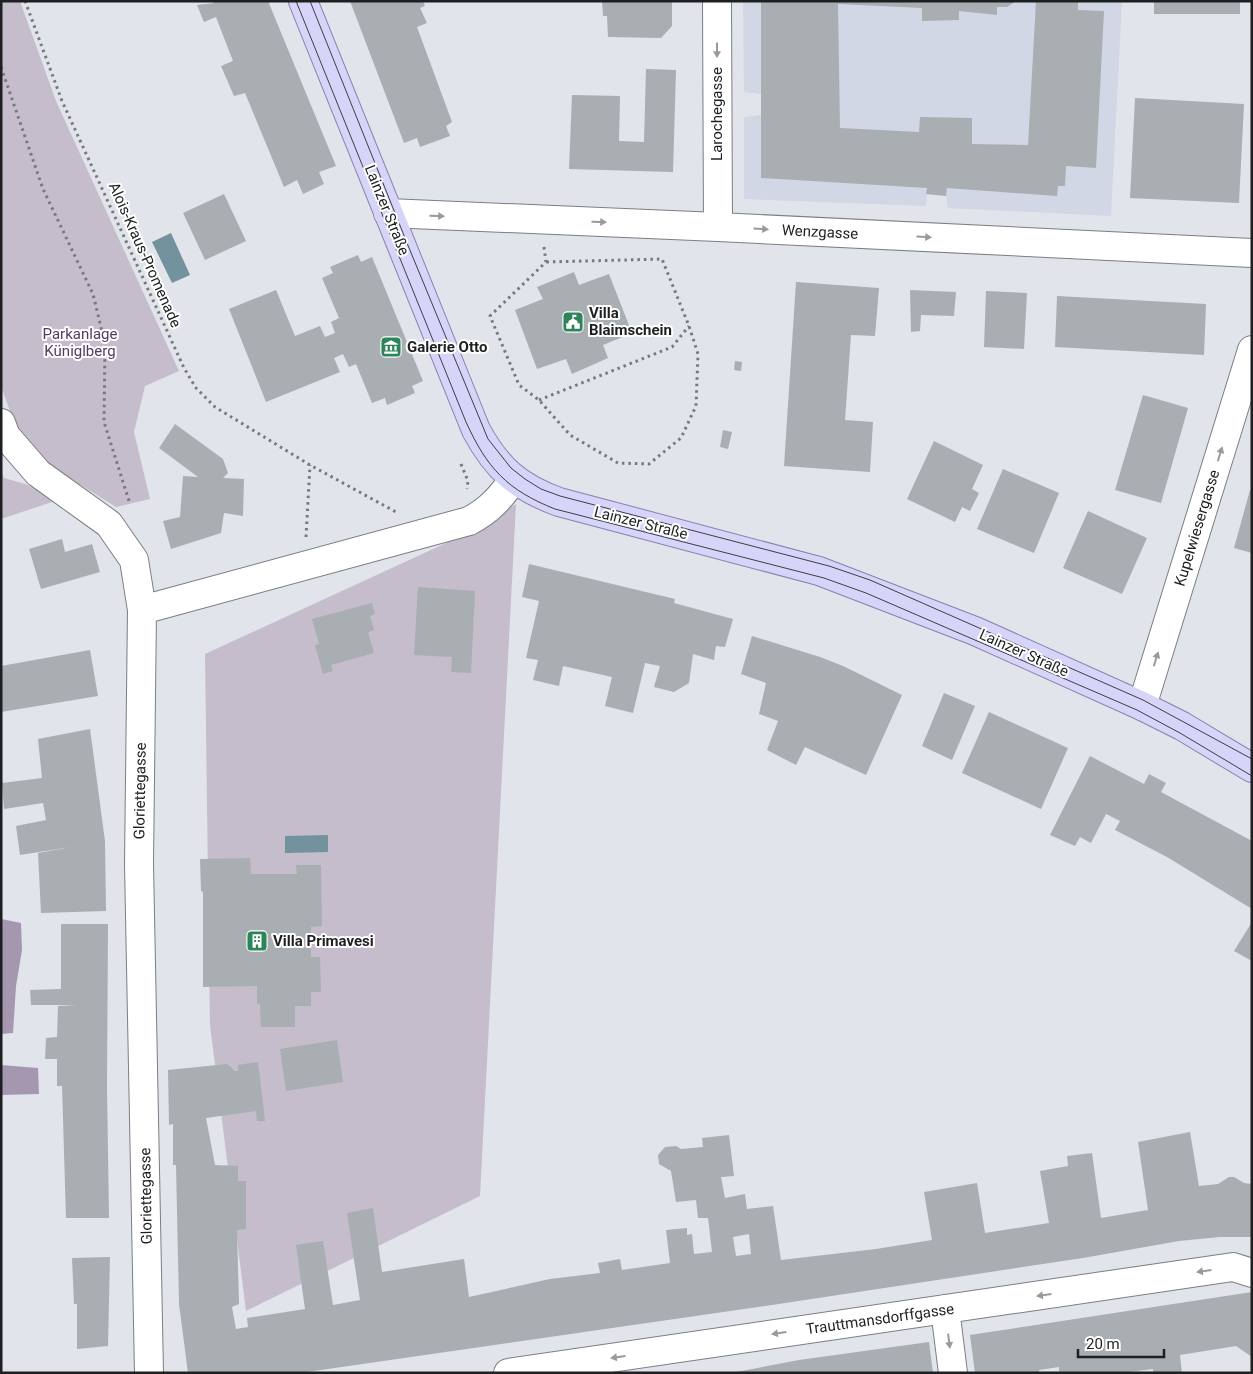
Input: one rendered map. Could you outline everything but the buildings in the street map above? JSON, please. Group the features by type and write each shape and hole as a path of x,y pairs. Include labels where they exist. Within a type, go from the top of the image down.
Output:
{"main road":[{"name":"Lainzer Straße","path":"303,1 476,430 494,459 514,479 536,494 559,502 819,571 975,631 1142,706 1182,726 1252,768"}],"street":[{"name":"Larochegasse","path":"717,1 718,227"},
{"name":"Wenzgasse","path":"388,213 1252,253"},
{"name":"Kupelwiesergasse","path":"1142,706 1252,350"},
{"name":"Gloriettegasse","path":"1,423 6,436 38,473 109,524 134,560 142,610 138,864 150,1373"},
{"path":"142,610 469,521 484,513 496,502 514,479"},
{"name":"Trauttmansdorffgasse","path":"508,1373 1233,1267 1252,1273"},
{"path":"945,1309 953,1373"}],"path":[{"name":"Alois-Kraus-Promenade","path":"25,1 62,101 184,368 196,388 214,407 310,466 432,532"},
{"path":"1,67 44,190 93,294 105,344 104,422 130,503 131,513"},
{"path":"540,220 546,262"},
{"path":"662,259 689,326 698,354 696,406 681,438 649,464 618,463 578,440 570,435 539,400 519,384 490,316 546,262 662,259"},
{"path":"539,400 672,347 689,326"},
{"path":"304,566 310,466"}],"shaded area":[{"path":"743,1 1122,1 1111,216 948,208 946,196 927,194 926,206 744,199 744,117 761,115 761,94 744,92"},
{"path":"1,919 21,923 22,950 16,986 13,1033 1,1034"},
{"path":"1,1065 38,1068 39,1094 1,1095"}],"green space":[{"name":"Parkanlage Küniglberg","path":"1,1 20,1 56,101 179,371 145,386 134,432 150,499 116,507 33,455 16,428 1,386"},
{"path":"1,471 4,478 25,484 58,500 1,519"},
{"path":"516,504 480,1196 246,1311 210,1025 205,654 470,532"}],"water":[{"path":"171,233 190,275 172,283 152,242"},
{"path":"328,835 328,852 285,853 285,836"}],"tram line":[{"path":"296,1 466,422 491,465 511,485 538,502 555,509 824,578 866,593 1137,710 1252,776"},
{"path":"310,1 488,439 511,468 541,489 560,496 829,566 870,580 1143,700 1252,759"}],"place":[{"name":"Villa Blaimschein","path":"573,322"},
{"name":"Galerie Otto","path":"391,347"},
{"name":"Villa Primavesi","path":"257,941"}]}
